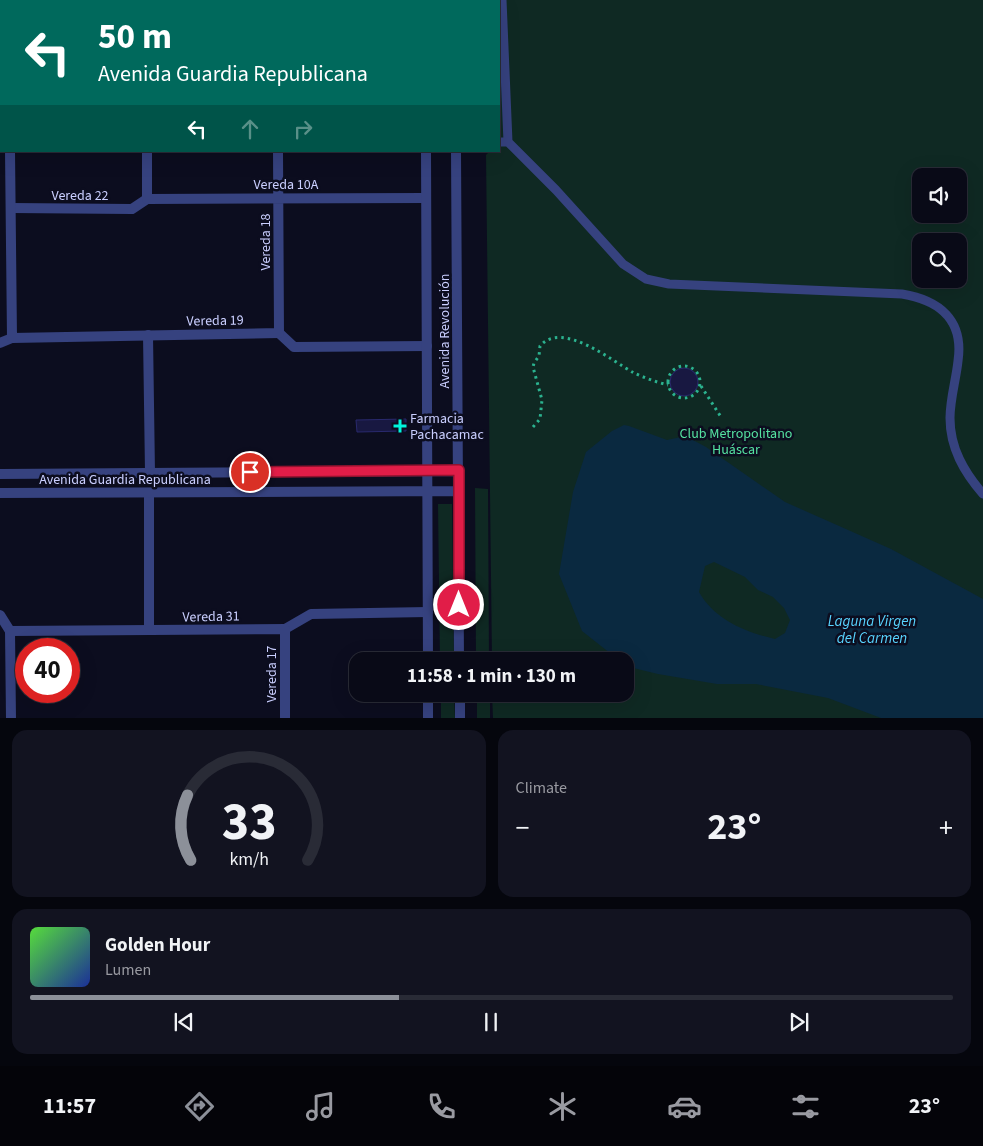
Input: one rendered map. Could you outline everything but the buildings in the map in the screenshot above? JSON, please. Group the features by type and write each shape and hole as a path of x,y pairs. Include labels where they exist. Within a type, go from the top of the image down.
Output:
{"street":[{"path":"10,152 12,338"},
{"path":"147,152 147,199"},
{"name":"Vereda 18","path":"278,152 280,333"},
{"name":"Avenida Revolución","path":"426,152 428,652"},
{"name":"Avenida Revolución","path":"456,152 460,652"},
{"name":"Vereda 10A","path":"147,199 426,198"},
{"name":"Vereda 22","path":"11,208 132,208 147,199"},
{"path":"280,333 294,347 427,346"},
{"name":"Vereda 19","path":"0,343 12,338 280,333"},
{"path":"148,335 150,473"},
{"name":"Avenida Guardia Republicana","path":"0,474 459,470"},
{"name":"Avenida Guardia Republicana","path":"0,493 459,491"},
{"path":"149,493 149,630"},
{"name":"Vereda 31","path":"10,632 285,629 311,614 428,612"},
{"path":"0,615 10,632 11,718"},
{"name":"Vereda 17","path":"285,629 285,718"},
{"path":"428,702 428,718"},
{"path":"460,702 460,718"}],"lane":[{"path":"502,0 503,142 556,190 623,264 646,279 669,284 902,294 918,297 938,306 946,313 952,321 958,342 958,362 950,419 954,446 961,465 983,494"}],"path":[{"path":"533,427 540,419 542,400 533,367 539,356 540,346 550,338 557,337 576,341 594,348 634,373 668,385"},
{"path":"700,386 693,396 681,398 670,391 668,385 670,373 674,368 681,366 687,366 698,373 700,386 722,417"}],"green space":[{"name":"Club Metropolitano Huáscar","path":"500,0 983,0 983,718 493,718 492,702 634,702 634,652 492,652 486,155 489,152 500,152"},
{"path":"475,488 488,489 489,652 476,652"},
{"path":"438,504 452,504 454,652 440,652"},
{"path":"441,702 454,702 455,718 441,718"},
{"path":"477,702 490,702 490,718 477,718"}],"water":[{"name":"Laguna Virgen del Carmen","path":"624,425 667,440 681,437 691,439 706,447 785,502 891,549 983,599 983,718 881,718 828,698 756,684 717,684 658,674 634,668 634,652 609,652 582,631 559,574 573,492 586,452 612,431","holes":["714,562 745,577 758,590 773,597 784,608 790,620 785,633 775,639 753,633 722,617 713,610 699,592 705,566"]}],"place":[{"name":"Farmacia Pachacamac","path":"400,426"}],"route":[{"path":"250,472 459,470 459,605"}]}
